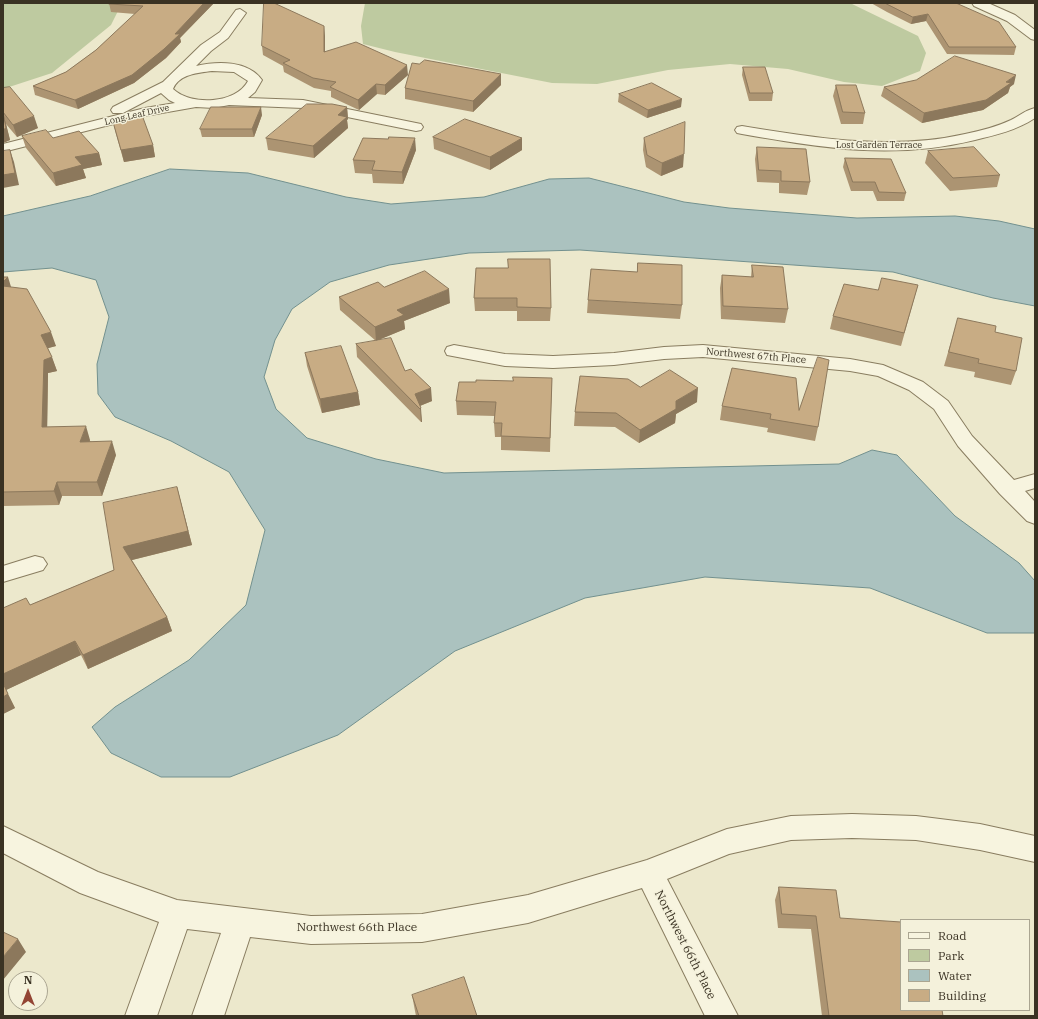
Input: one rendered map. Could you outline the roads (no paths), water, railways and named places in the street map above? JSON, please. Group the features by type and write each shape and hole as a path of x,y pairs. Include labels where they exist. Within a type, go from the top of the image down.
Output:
{"street":[{"path":"984,4 1011,18 1035,36"},
{"name":"Long Leaf Drive","path":"77,129 172,80 206,48 224,35 240,13"},
{"path":"224,35 232,51 262,82"},
{"path":"197,104 175,99 169,95 166,90 172,80 194,70 212,67 236,69 303,104"},
{"path":"226,101 249,92 254,86 262,82"},
{"path":"226,101 303,104 416,127"},
{"name":"Long Leaf Drive","path":"3,148 145,112 226,101"},
{"name":"Lost Garden Terrace","path":"742,130 816,143 895,146 932,144 1029,125 1035,112"},
{"name":"Northwest 67th Place","path":"454,351 505,360 553,362 614,359 664,353 703,351 850,365 882,371 916,386 940,406 965,441 1008,489 1035,516"},
{"path":"1008,489 1035,481"},
{"path":"3,574 35,564"},
{"name":"Northwest 66th Place","path":"3,839 90,883 177,914 311,930 422,928 528,909 649,874 727,842 791,828 852,826 916,828 980,837 1035,849"},
{"name":"Northwest 66th Place","path":"649,874 722,1016"},
{"path":"141,1016 177,914"},
{"path":"208,1016 240,922"}],"water":[{"path":"170,169 248,173 346,197 391,204 484,197 549,179 589,178 684,202 729,208 857,218 955,216 999,221 1035,229 1035,306 993,298 893,272 580,250 469,253 389,265 330,282 292,309 275,340 264,377 276,409 307,438 376,459 444,473 839,464 872,450 897,455 955,516 1019,563 1035,581 1035,633 987,633 870,588 705,577 585,598 455,651 338,735 230,777 161,777 111,753 92,727 115,707 189,660 246,605 265,530 229,472 171,441 115,417 98,394 97,364 109,317 96,280 52,268 3,272 3,216 90,196"}]}
